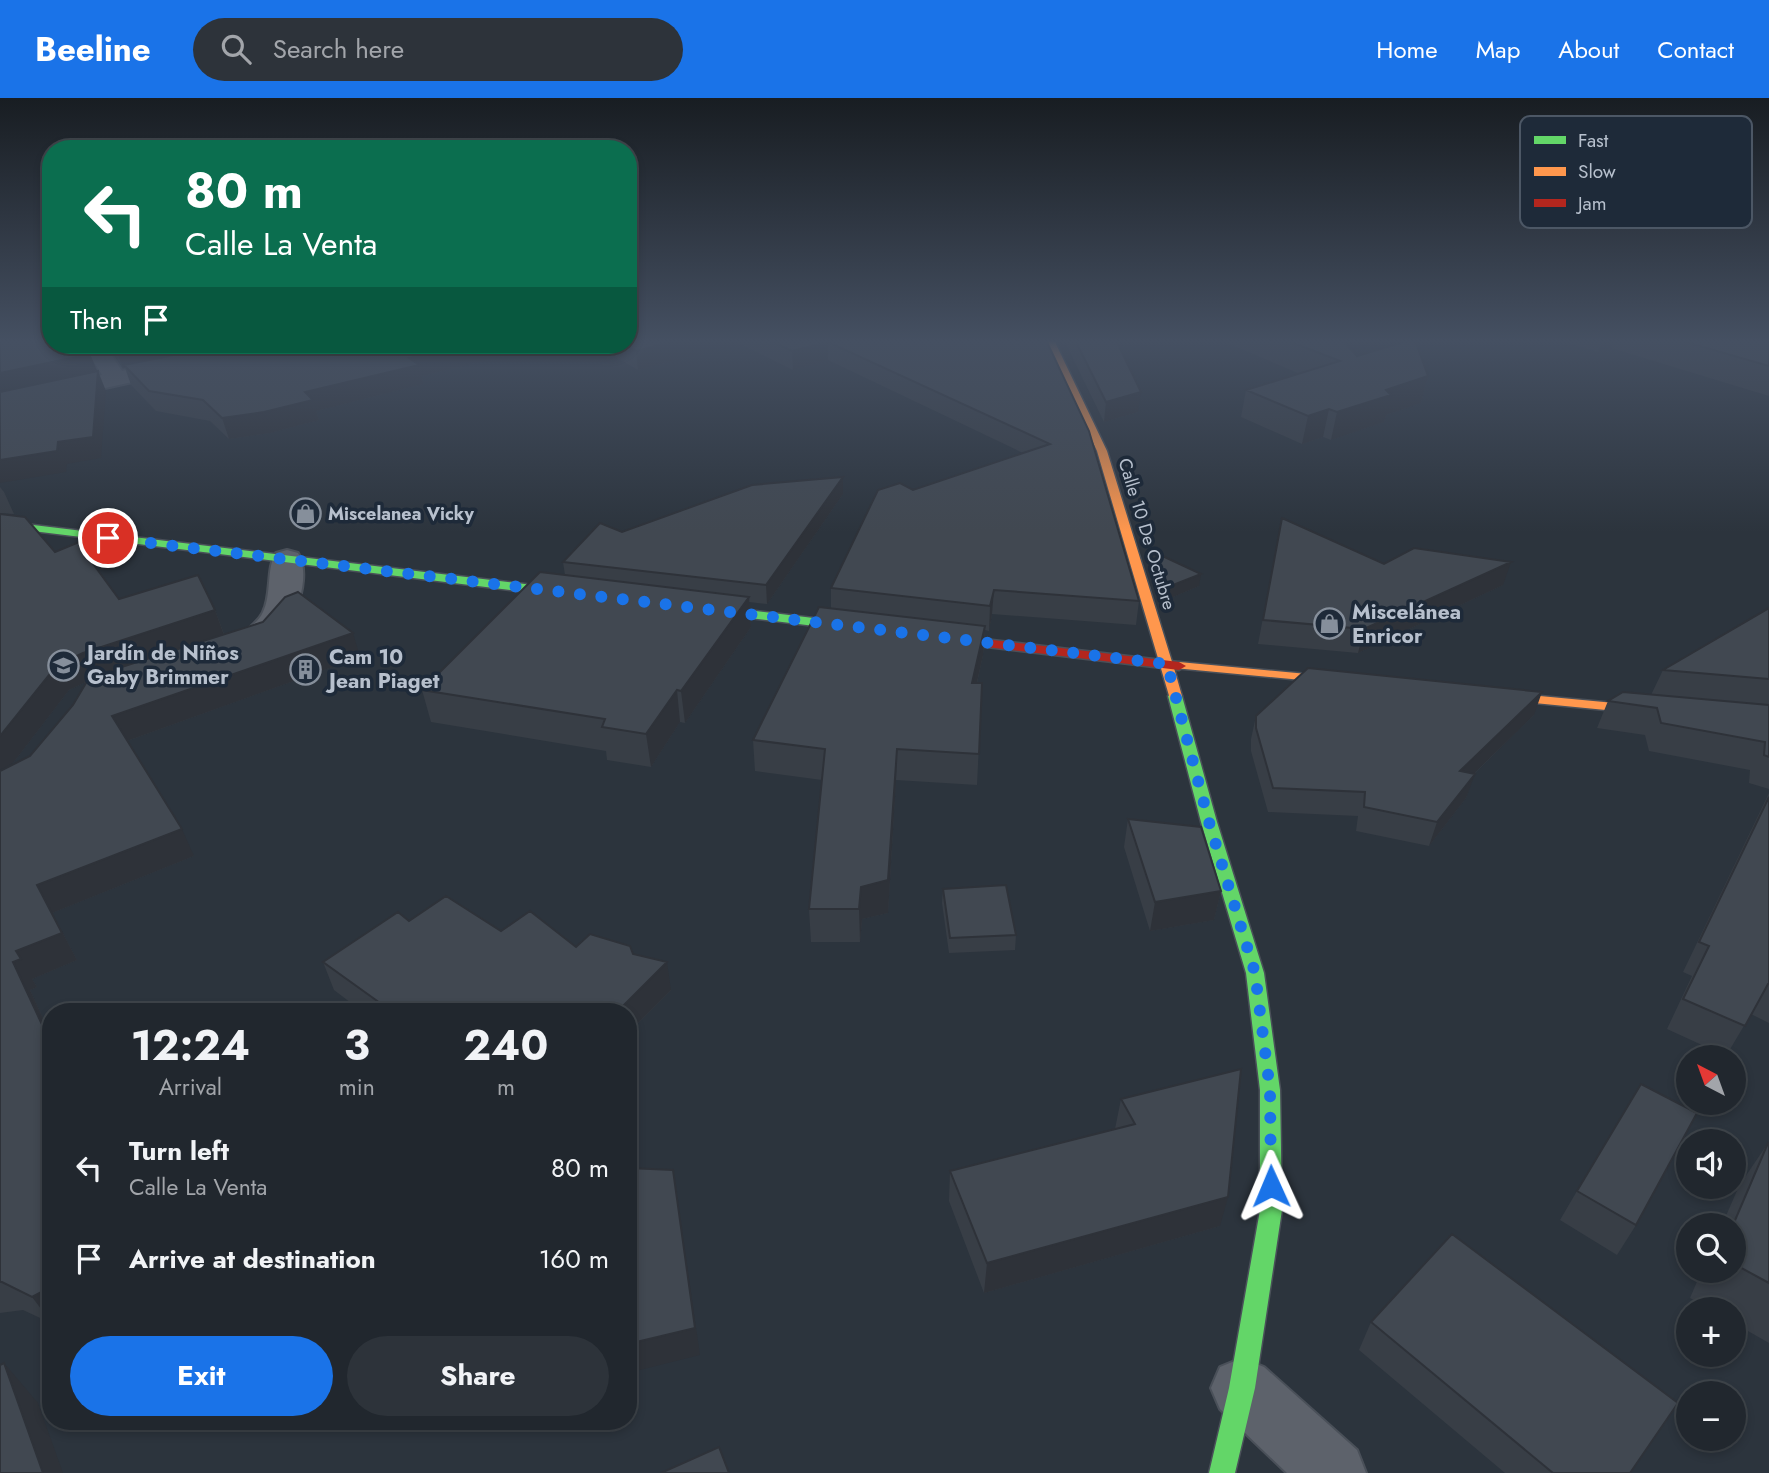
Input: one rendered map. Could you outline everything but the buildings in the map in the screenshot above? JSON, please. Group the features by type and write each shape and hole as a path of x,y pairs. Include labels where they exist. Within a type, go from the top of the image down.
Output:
{"street":[{"name":"Calle 10 De Octubre","path":"1080,404 1102,451 1167,664"},
{"path":"0,524 590,595"},
{"path":"226,648 259,637 271,627 285,600 287,559"},
{"path":"686,607 878,630"},
{"path":"920,635 1167,664 1372,684"},
{"path":"1167,664 1209,822 1255,973 1270,1090 1271,1210 1242,1388 1222,1473"},
{"path":"1468,693 1673,712"},
{"path":"1242,1388 1335,1473"}],"traffic: fast":[{"path":"0,524 575,594"},
{"path":"697,608 863,628"},
{"path":"1175,696 1209,822 1255,973 1270,1090 1271,1210 1242,1388 1222,1473"}],"traffic: slow":[{"path":"1080,404 1102,451 1175,696"},
{"path":"1179,666 1350,682"},
{"path":"1487,695 1657,711"}],"traffic: jam":[{"path":"933,637 1179,666"}],"place":[{"name":"Miscelanea Vicky","path":"305,514"},
{"name":"Miscelánea Enricor","path":"1329,624"},
{"name":"Jardín de Niños Gaby Brimmer","path":"64,665"},
{"name":"Cam 10 Jean Piaget","path":"306,669"}],"route":[{"path":"108,538 1167,664 1209,822 1255,973 1270,1090 1271,1186"}]}
